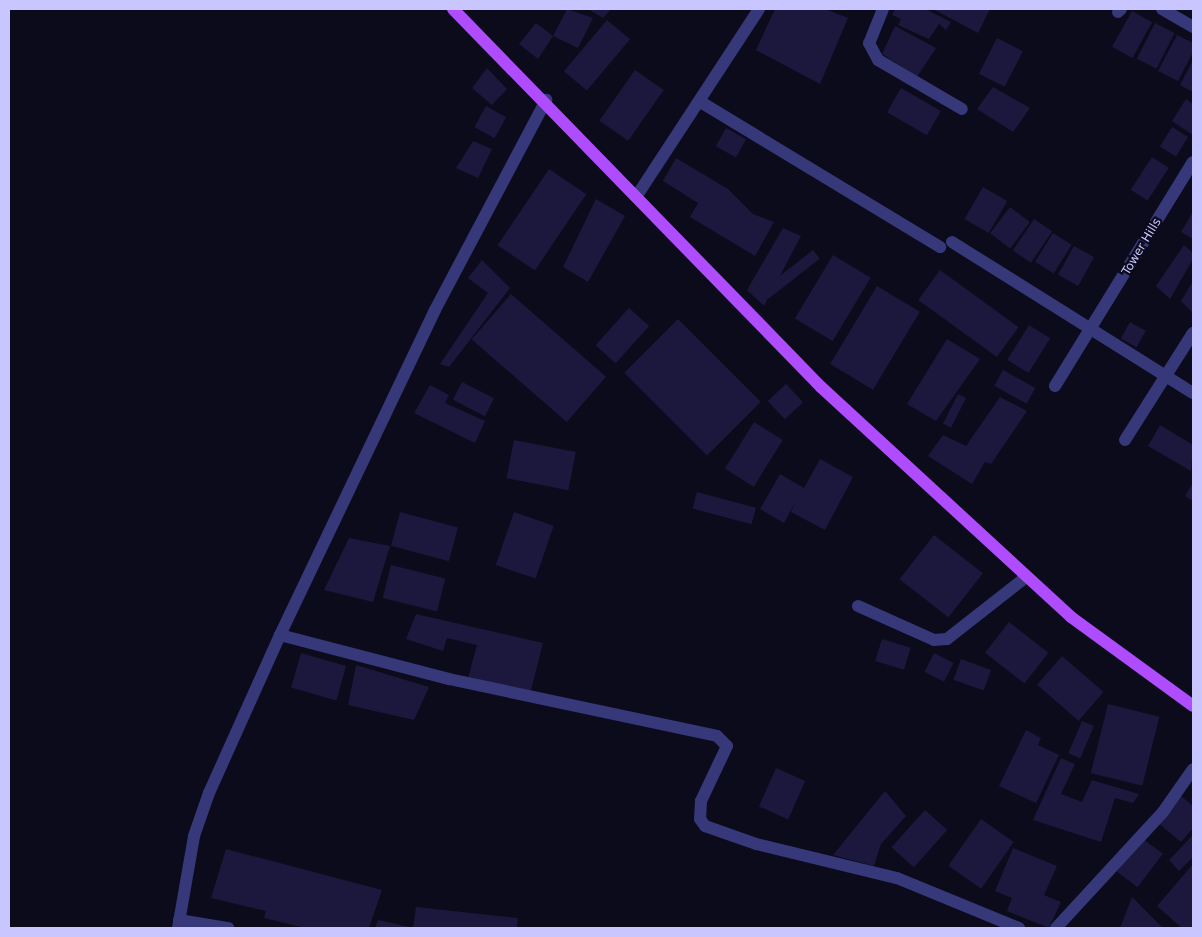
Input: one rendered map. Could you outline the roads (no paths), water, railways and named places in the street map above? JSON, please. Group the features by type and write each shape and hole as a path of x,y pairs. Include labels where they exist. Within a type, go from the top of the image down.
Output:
{"main road":[{"path":"453,9 638,194 821,387 1071,617 1193,706"}],"street":[{"path":"638,194 759,9"},
{"path":"884,9 869,43 878,60 962,109"},
{"path":"1162,9 1193,27"},
{"path":"228,928 178,924 194,836 206,801 280,634 435,310 546,100"},
{"path":"699,101 940,247"},
{"name":"Tower Hills","path":"1055,386 1091,332 1193,162"},
{"path":"952,242 1091,332 1193,393"},
{"path":"1125,440 1193,333"},
{"path":"858,606 934,640 947,639 1026,577"},
{"path":"280,634 458,682 718,736 727,746 701,801 700,819 705,826 756,844 897,878 1019,928"},
{"path":"1056,928 1163,812 1193,768"}]}
